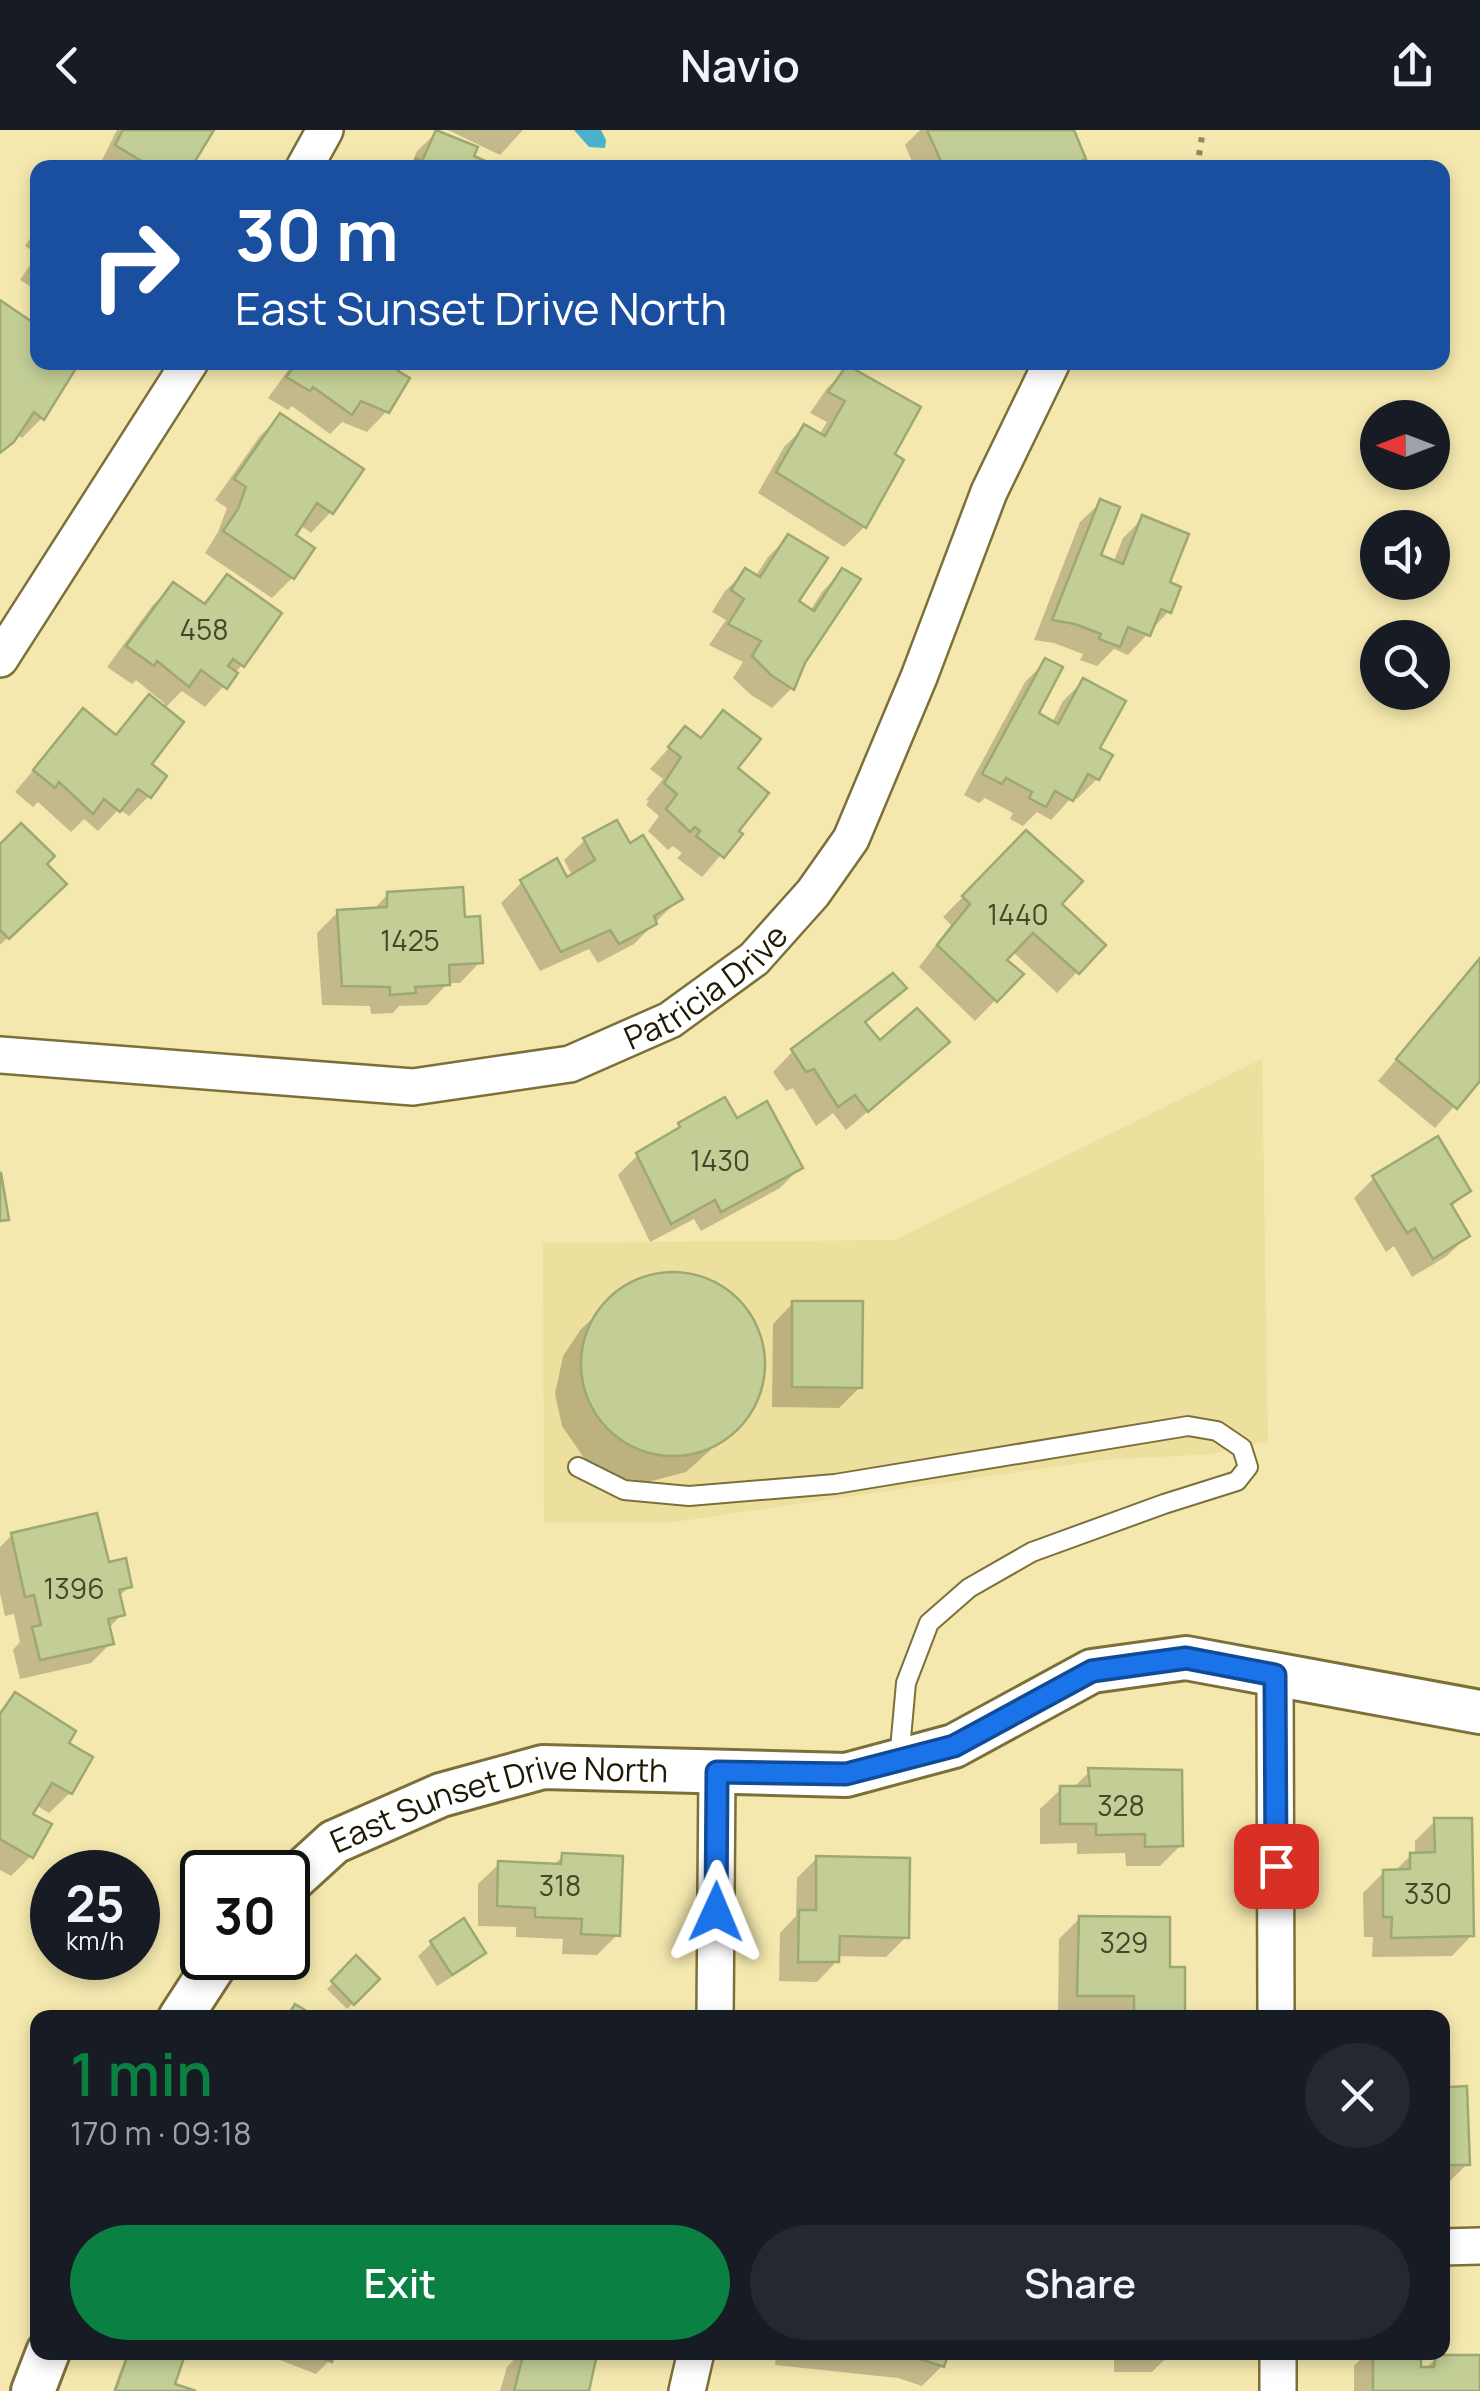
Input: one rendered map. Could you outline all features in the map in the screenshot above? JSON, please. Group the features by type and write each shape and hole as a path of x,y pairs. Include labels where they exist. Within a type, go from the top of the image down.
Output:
{"street":[{"path":"308,160 325,130"},
{"path":"0,659 185,370"},
{"name":"Patricia Drive","path":"0,1054 412,1087 570,1064 670,1020 754,959 812,894 850,840 919,676 989,492 1048,370"},
{"name":"East Sunset Drive North","path":"310,1864 334,1842 441,1796 544,1768 846,1774 954,1746 1092,1671 1186,1658 1480,1712"},
{"path":"1275,1675 1276,2010"},
{"path":"715,2010 717,1772"},
{"path":"185,2010 205,1980"},
{"path":"1450,2247 1480,2246"},
{"path":"33,2391 45,2360"},
{"path":"687,2391 694,2360"},
{"path":"1278,2360 1278,2391"}],"lane":[{"path":"578,1468 624,1490 689,1496 835,1484 1188,1426 1217,1431 1242,1448 1248,1468 1237,1481 1032,1552 969,1588 930,1623 906,1683 899,1760"}],"path":[{"path":"1198,160 1204,130"}],"shaded area":[{"path":"1262,1059 1268,1441 1213,1454 1101,1460 667,1523 544,1523 543,1243 895,1240"}],"water":[{"path":"574,130 601,130 605,148 589,147"}],"building":[{"path":"123,130 214,130 196,160 140,160 115,145"},
{"path":"436,130 478,147 474,156 483,160 422,160"},
{"path":"927,130 1074,130 1086,159 1084,160 940,160"},
{"path":"0,300 30,321 30,370 75,370 44,420 34,412 14,442 0,453"},
{"path":"292,370 399,370 410,378 389,413 361,401 352,415 313,387 310,391 286,377"},
{"path":"843,370 856,370 921,407 895,454 904,460 866,528 776,472 804,424 825,436 845,401 828,392"},
{"path":"280,413 364,469 333,514 317,503 296,535 315,548 294,579 223,531 238,509 246,487 234,479"},
{"path":"1100,499 1120,507 1101,555 1123,564 1142,515 1189,534 1170,582 1181,587 1171,613 1161,609 1150,636 1128,627 1120,647 1099,639 1101,634 1052,620"},
{"path":"788,534 828,558 799,601 814,611 842,568 861,579 805,663 794,690 752,656 761,641 728,624 744,599 731,590 745,568 760,577"},
{"path":"227,574 282,613 244,667 233,659 228,666 238,673 227,689 201,670 189,687 157,661 154,666 126,646 173,582 205,604"},
{"path":"1045,658 1063,667 1039,713 1058,724 1083,678 1126,701 1100,748 1113,755 1099,780 1088,774 1073,801 1055,791 1046,807 1029,798 1032,792 1006,778 1002,784 982,774"},
{"path":"149,694 184,722 152,764 167,776 151,798 138,789 120,812 104,799 93,814 59,782 55,788 33,770 83,708 116,735"},
{"path":"723,710 761,739 738,768 769,793 739,831 743,834 724,858 696,836 700,831 695,827 690,832 666,809 677,794 664,783 681,757 668,747 685,726 701,738"},
{"path":"617,820 630,843 643,835 683,899 654,916 657,924 619,944 610,930 561,952 520,880 557,858 567,877 595,860 583,838"},
{"path":"21,823 55,856 47,864 67,884 9,939 0,930 0,844"},
{"path":"1026,830 1083,881 1062,904 1106,945 1079,974 1033,933 1007,960 1024,974 997,1002 937,945 970,904 962,896"},
{"path":"463,887 465,917 480,916 483,963 449,965 450,985 415,987 416,993 390,995 390,987 342,986 337,910 387,907 387,892"},
{"path":"1480,958 1480,1081 1457,1109 1396,1059"},
{"path":"893,973 907,988 865,1022 880,1040 917,1008 950,1042 868,1112 855,1095 838,1107 814,1069 806,1072 791,1049"},
{"path":"725,1097 737,1118 767,1101 803,1168 721,1212 715,1200 671,1224 636,1153 680,1127 678,1123"},
{"path":"1438,1136 1471,1191 1451,1204 1470,1236 1433,1259 1415,1228 1407,1233 1372,1176"},
{"path":"0,1173 9,1220 0,1221"},
{"path":"673,1272 708,1279 738,1299 758,1329 765,1364 758,1399 738,1429 708,1449 673,1456 638,1449 608,1429 588,1399 581,1364 588,1329 608,1299 638,1279"},
{"path":"792,1301 863,1301 862,1388 792,1387"},
{"path":"97,1513 109,1562 126,1558 132,1587 119,1590 125,1615 108,1619 114,1644 40,1660 32,1627 41,1625 34,1595 25,1597 11,1533"},
{"path":"15,1692 76,1731 69,1743 93,1757 72,1794 52,1783 33,1814 52,1824 37,1850 30,1850 30,1856 0,1839 0,1714"},
{"path":"1088,1768 1182,1770 1183,1846 1145,1847 1145,1834 1096,1835 1096,1824 1060,1824 1060,1786 1090,1786"},
{"path":"1434,1818 1472,1818 1474,1936 1391,1938 1392,1917 1383,1917 1383,1870 1410,1869 1410,1853 1435,1852"},
{"path":"562,1853 623,1856 620,1936 581,1934 582,1919 535,1917 535,1908 497,1906 498,1861 561,1864"},
{"path":"816,1856 910,1858 909,1938 840,1936 839,1962 798,1962 799,1910 816,1910"},
{"path":"1079,1916 1170,1917 1170,1967 1185,1967 1185,2010 1134,2010 1134,1996 1077,1996"},
{"path":"464,1918 486,1953 452,1975 430,1941"},
{"path":"356,1955 380,1979 354,2005 331,1981"},
{"path":"1467,2086 1470,2165 1450,2165 1450,2087"},
{"path":"1450,2355 1480,2355 1480,2391 1373,2391 1373,2360 1421,2360 1421,2367 1434,2367 1435,2360 1450,2360"},
{"path":"126,2360 183,2360 175,2384 196,2391 115,2391"},
{"path":"522,2360 596,2360 589,2391 514,2391"},
{"path":"923,2360 946,2360 944,2367"}],"route":[{"path":"716,1912 717,1772 846,1774 954,1746 1092,1671 1186,1658 1275,1675 1276,1866"}]}
